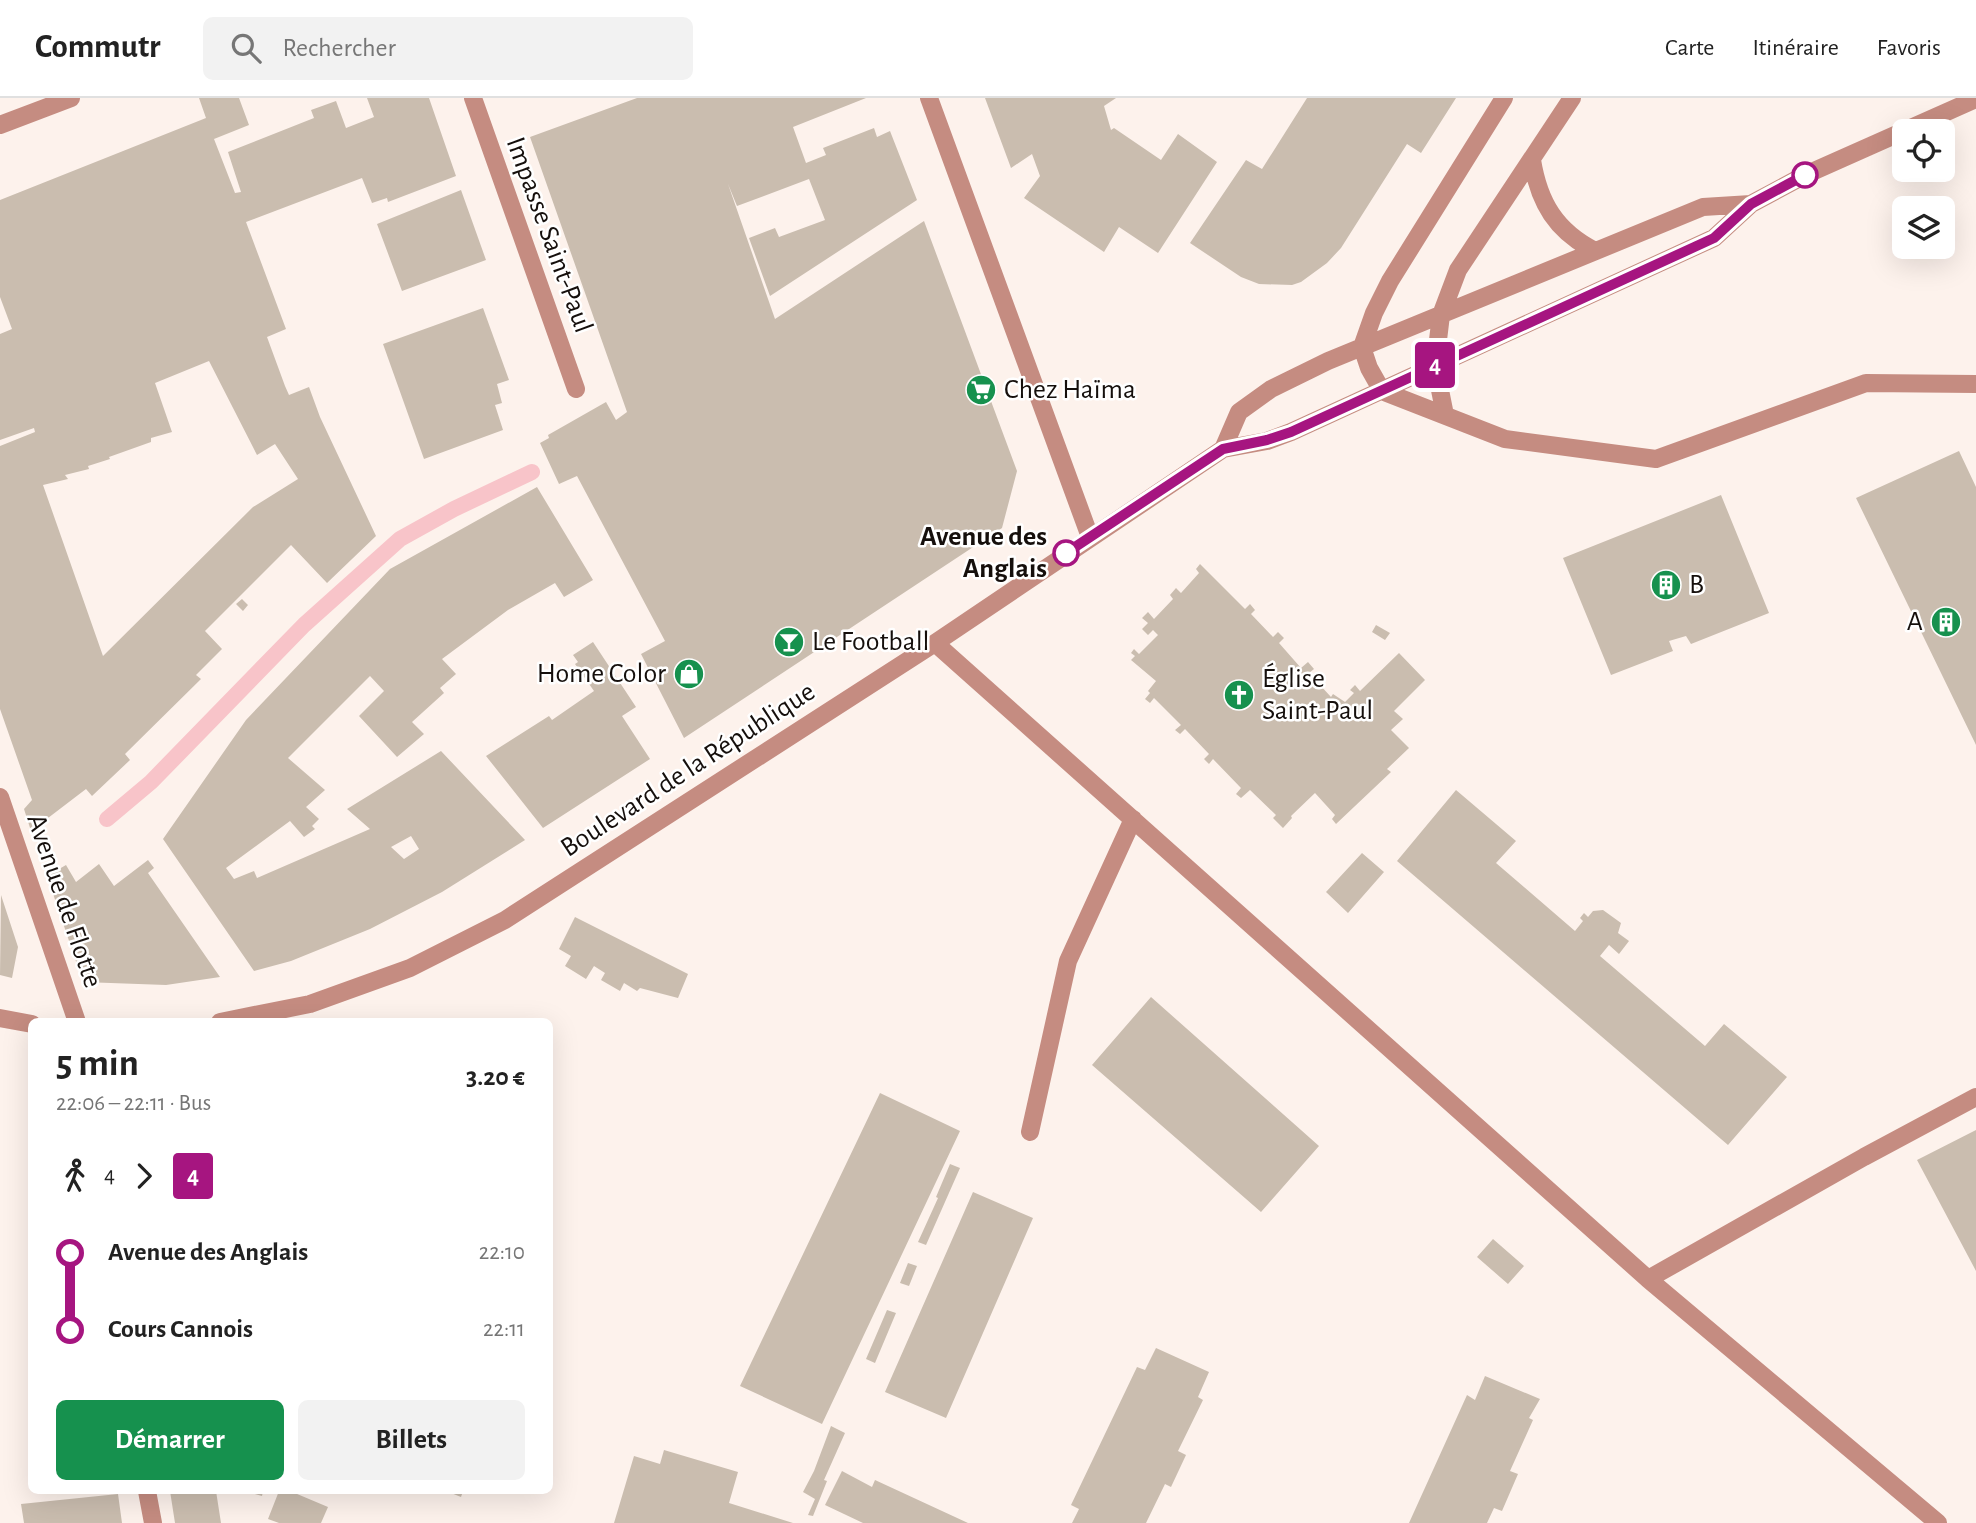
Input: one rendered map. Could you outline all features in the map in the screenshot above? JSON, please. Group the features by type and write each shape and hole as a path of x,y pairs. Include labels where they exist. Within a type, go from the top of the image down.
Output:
{"street":[{"path":"0,125 71,98"},
{"name":"Impasse Saint-Paul","path":"473,98 576,389"},
{"path":"929,98 1090,537"},
{"path":"1504,98 1390,281 1374,313 1362,347 1369,368 1382,391 1505,439 1656,459 1866,383 1976,384"},
{"path":"1445,415 1434,365 1441,316 1458,270 1572,98"},
{"name":"Boulevard de la République","path":"240,1018 310,1004 410,968 505,920 935,643 1223,449 1291,432 1714,238 1751,204 1805,175 1976,99"},
{"path":"1531,160 1536,184 1552,216 1574,240 1595,251"},
{"name":"Boulevard de la République","path":"1223,449 1239,412 1271,389 1328,361 1703,207 1751,204"},
{"path":"935,643 1648,1279 1938,1523"},
{"name":"Avenue de Flotte","path":"0,797 77,1018"},
{"path":"1030,1132 1068,961 1133,819"},
{"path":"0,1018 28,1023"},
{"path":"1648,1279 1976,1097"},
{"path":"148,1494 153,1523"}],"building":[{"path":"199,98 239,98 249,125 214,139 235,193 241,192 228,152 314,118 311,110 336,101 346,128 374,117 367,98 429,98 456,176 388,202 387,198 372,203 362,178 246,222 286,329 267,337 285,386 289,395 309,387 320,417 376,536 327,583 291,545 205,631 222,649 196,675 201,679 125,754 130,760 92,796 86,789 31,831 24,809 32,800 0,709 0,446 35,432 34,428 0,440 0,334 12,329 0,297 0,200 206,118","holes":["209,361 257,455 275,444 298,479 253,507 103,656 43,485 68,479 65,475 89,469 88,466 151,442 151,438 172,432 155,383"]},
{"path":"637,98 866,98 793,127 806,163 826,155 823,148 874,128 877,137 890,131 917,200 770,296 749,238 775,228 779,237 825,220 809,179 737,206 728,184 775,319 924,221 1017,471 1002,528 684,738 641,654 665,641 577,476 559,484 540,443 549,438 548,435 606,402 616,420 627,412 530,137"},
{"path":"985,98 1116,98 1104,106 1111,130 1114,128 1161,160 1178,134 1217,162 1158,253 1119,227 1104,252 1024,198 1040,176 1032,154 1011,168"},
{"path":"1307,98 1456,98 1421,153 1407,144 1341,248 1327,263 1301,282 1292,285 1259,284 1241,277 1190,243 1246,160 1262,169"},
{"path":"461,190 486,260 402,291 377,224"},
{"path":"483,308 509,380 497,384 502,403 495,405 503,430 424,459 383,344"},
{"name":"A","path":"1959,451 1976,487 1976,745 1856,498"},
{"path":"537,487 593,580 564,597 555,583 508,610 442,659 456,674 440,688 444,693 412,722 424,734 397,757 359,716 384,691 370,676 288,758 325,790 306,807 319,819 312,826 315,829 304,837 290,821 226,868 234,879 254,871 257,878 370,829 347,809 441,751 525,840 442,892 370,929 291,961 254,971 163,839 246,720 390,569","holes":["411,836 419,849 404,859 391,847"]},
{"name":"B","path":"1721,495 1769,613 1691,644 1686,636 1669,641 1673,651 1611,675 1563,558"},
{"name":"Église Saint-Paul","path":"1200,564 1245,609 1250,604 1255,610 1251,614 1273,637 1278,632 1284,638 1279,643 1301,668 1308,662 1314,669 1309,673 1331,697 1333,694 1345,702 1354,693 1350,690 1355,685 1360,691 1399,653 1425,680 1394,711 1403,719 1391,730 1409,748 1387,769 1391,772 1336,824 1332,819 1335,815 1315,793 1291,816 1283,828 1273,818 1276,815 1250,790 1241,798 1236,794 1241,788 1213,759 1209,764 1204,759 1209,754 1185,729 1180,734 1175,730 1181,725 1154,698 1150,703 1145,699 1156,681 1131,660 1135,656 1131,653 1134,649 1139,654 1158,635 1153,630 1148,635 1142,629 1148,623 1142,618 1148,612 1154,619 1173,599 1170,595 1176,588 1181,593 1199,573 1196,569"},
{"path":"242,599 248,605 243,611 236,604"},
{"path":"1376,625 1390,633 1385,640 1372,632"},
{"path":"593,642 636,707 622,716 650,759 543,828 486,756 549,716 552,720 594,691 575,664 578,662 573,655"},
{"path":"1456,790 1516,841 1496,863 1575,931 1583,921 1580,918 1584,913 1588,917 1593,911 1603,910 1621,923 1618,933 1629,941 1619,954 1609,945 1600,956 1705,1046 1724,1024 1787,1077 1728,1145 1397,861"},
{"path":"1362,853 1384,872 1348,913 1326,892"},
{"path":"148,860 154,868 148,873 220,977 166,985 83,982 47,876 66,865 76,882 99,864 114,886"},
{"path":"1,895 18,947 12,978 0,975"},
{"path":"575,917 688,974 678,998 640,988 637,991 624,983 620,991 601,980 605,973 594,966 586,979 565,966 571,956 559,949"},
{"path":"1151,997 1319,1146 1261,1212 1092,1065"},
{"path":"880,1093 960,1131 822,1424 740,1386"},
{"path":"1976,1130 1976,1271 1917,1160"},
{"path":"950,1164 960,1168 926,1245 918,1242"},
{"path":"973,1192 1033,1218 946,1418 885,1392"},
{"path":"1493,1239 1524,1266 1508,1284 1477,1257"},
{"path":"908,1263 917,1266 909,1286 900,1283"},
{"path":"887,1310 896,1313 875,1363 866,1359"},
{"path":"1156,1348 1209,1372 1198,1397 1203,1400 1178,1451 1186,1455 1171,1487 1165,1484 1146,1523 1072,1523 1079,1509 1071,1505 1137,1367 1145,1370"},
{"path":"1485,1376 1540,1399 1529,1418 1533,1420 1510,1471 1518,1474 1502,1511 1494,1508 1487,1523 1409,1523 1467,1395 1475,1400"},
{"path":"831,1426 845,1433 824,1480 827,1481 813,1516 808,1515 815,1499 803,1492"},
{"path":"664,1450 738,1472 729,1503 793,1523 614,1523 634,1456 660,1464"},
{"path":"842,1471 872,1487 875,1480 968,1523 863,1523 825,1505"},
{"path":"118,1494 122,1523 24,1523 21,1504"},
{"path":"170,1494 216,1494 221,1523 175,1523"},
{"path":"278,1494 297,1494 328,1507 321,1523 279,1523 268,1519"}],"waterway":[{"path":"107,819 151,782 304,625 400,539 454,509 532,472"}],"bus line":[{"name":"4","path":"1066,553 1223,449 1291,432 1714,238 1751,204 1805,175"}],"place":[{"name":"Chez Haïma","path":"981,390"},
{"name":"Avenue des Anglais","path":"1066,553"},
{"name":"B","path":"1666,585"},
{"name":"A","path":"1946,622"},
{"name":"Le Football","path":"789,642"},
{"name":"Home Color","path":"689,674"},
{"name":"Église Saint-Paul","path":"1239,695"}]}
